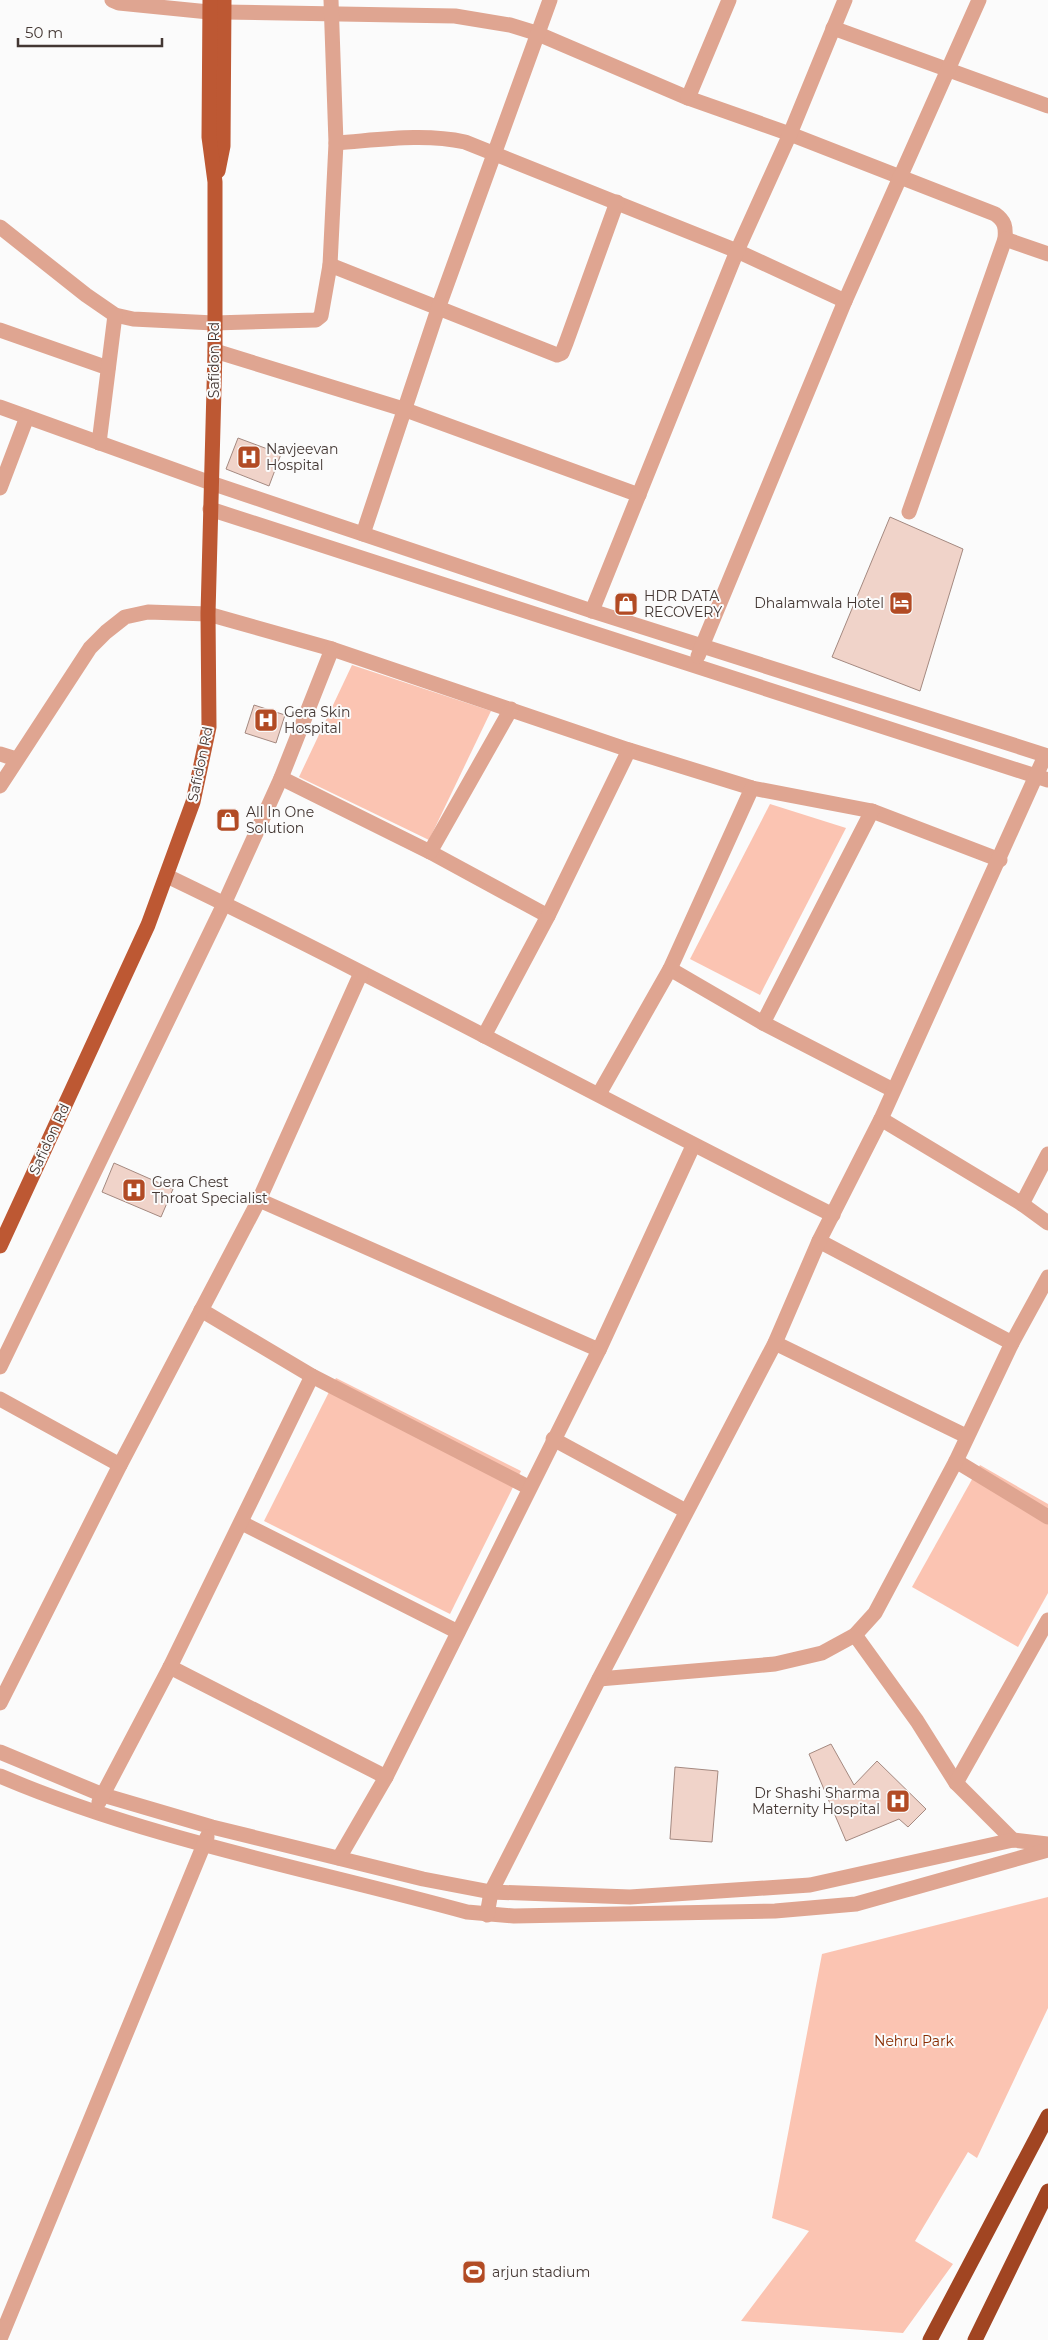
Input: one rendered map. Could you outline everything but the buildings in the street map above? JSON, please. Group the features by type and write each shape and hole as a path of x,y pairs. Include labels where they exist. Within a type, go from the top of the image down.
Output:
{"highway":[{"path":"930,2340 1048,2116"},
{"path":"975,2340 1048,2191"}],"main road":[{"name":"Safidon Rd","path":"0,1246 148,924 193,802 209,727 208,614 215,351 215,182 209,137 217,6"}],"street":[{"path":"112,0 119,3 331,7 455,16 510,25 536,33 688,98 790,134 995,214 1002,219 1006,229 1005,239 909,512"},
{"path":"363,534 403,409 439,306 495,154 536,33 550,0"},
{"path":"688,98 729,0"},
{"path":"592,611 738,251 790,134 845,0"},
{"path":"694,667 845,301 979,0"},
{"path":"0,227 86,295 115,315 133,319 214,322 316,320 321,316 330,265 336,143 331,7"},
{"path":"833,28 1048,106"},
{"path":"336,143 442,137 465,142 738,251 845,301"},
{"path":"330,265 439,306 551,354 562,353 617,202"},
{"path":"1005,239 1048,254"},
{"path":"99,443 115,315"},
{"path":"0,330 108,368"},
{"path":"215,351 403,409 640,495"},
{"path":"0,407 211,483 592,611 1047,756 1042,778 1000,860 881,1118 819,1241 775,1343 599,1679 491,1892 487,1915"},
{"path":"0,488 27,417"},
{"path":"210,509 1042,778"},
{"path":"0,786 90,648 106,632 125,618 148,612 208,614 332,649 629,750 752,788 872,811 1000,860"},
{"path":"0,1367 224,904 282,778 332,649"},
{"path":"430,852 511,709"},
{"path":"484,1036 548,916 629,750"},
{"path":"0,754 16,759"},
{"path":"282,778 430,852 548,916"},
{"path":"599,1094 670,968 752,788"},
{"path":"763,1023 872,811"},
{"path":"167,876 599,1094 693,1146 833,1215"},
{"path":"670,968 763,1023 893,1090"},
{"path":"0,1703 120,1465 259,1200 360,973"},
{"path":"881,1118 1022,1204 1048,1223"},
{"path":"339,1858 386,1777 528,1487 598,1350 693,1146"},
{"path":"1022,1204 1048,1154"},
{"path":"259,1200 598,1350"},
{"path":"819,1241 1012,1343"},
{"path":"599,1679 775,1664 822,1653 855,1635 875,1613 956,1461 966,1436 1012,1343 1048,1276"},
{"path":"202,1310 312,1376 528,1487"},
{"path":"775,1343 966,1436"},
{"path":"95,1812 102,1795 170,1668 312,1376"},
{"path":"0,1399 120,1465"},
{"path":"553,1439 686,1511"},
{"path":"956,1461 1048,1517"},
{"path":"242,1523 458,1632"},
{"path":"956,1783 1048,1620"},
{"path":"855,1635 917,1721 956,1783 1013,1840"},
{"path":"170,1668 386,1777"},
{"path":"0,1752 102,1795 212,1827 424,1880 491,1892 630,1897 810,1886 1013,1840 1048,1844"},
{"path":"0,1776 95,1812 204,1846 467,1912 487,1915 534,1916 775,1911 826,1908 865,1901 1048,1850"},
{"path":"0,2339 212,1827"}],"green space":[{"path":"352,665 491,711 429,840 299,777"},
{"path":"770,804 846,828 760,995 690,959"},
{"path":"336,1378 521,1471 450,1614 264,1521"},
{"path":"980,1465 1048,1504 1048,1593 1018,1647 912,1587"},
{"name":"Nehru Park","path":"1048,1897 1048,2008 977,2158 968,2152 915,2241 953,2264 903,2333 741,2321 809,2231 772,2218 822,1954"}],"place":[{"name":"Navjeevan Hospital","path":"249,457"},
{"name":"Dhalamwala Hotel","path":"901,603"},
{"name":"HDR DATA RECOVERY","path":"626,604"},
{"name":"Gera Skin Hospital","path":"266,720"},
{"name":"All In One Solution","path":"228,820"},
{"name":"Gera Chest Throat Specialist","path":"134,1190"},
{"name":"Dr Shashi Sharma Maternity Hospital","path":"898,1801"},
{"name":"arjun stadium","path":"474,2272"}]}
